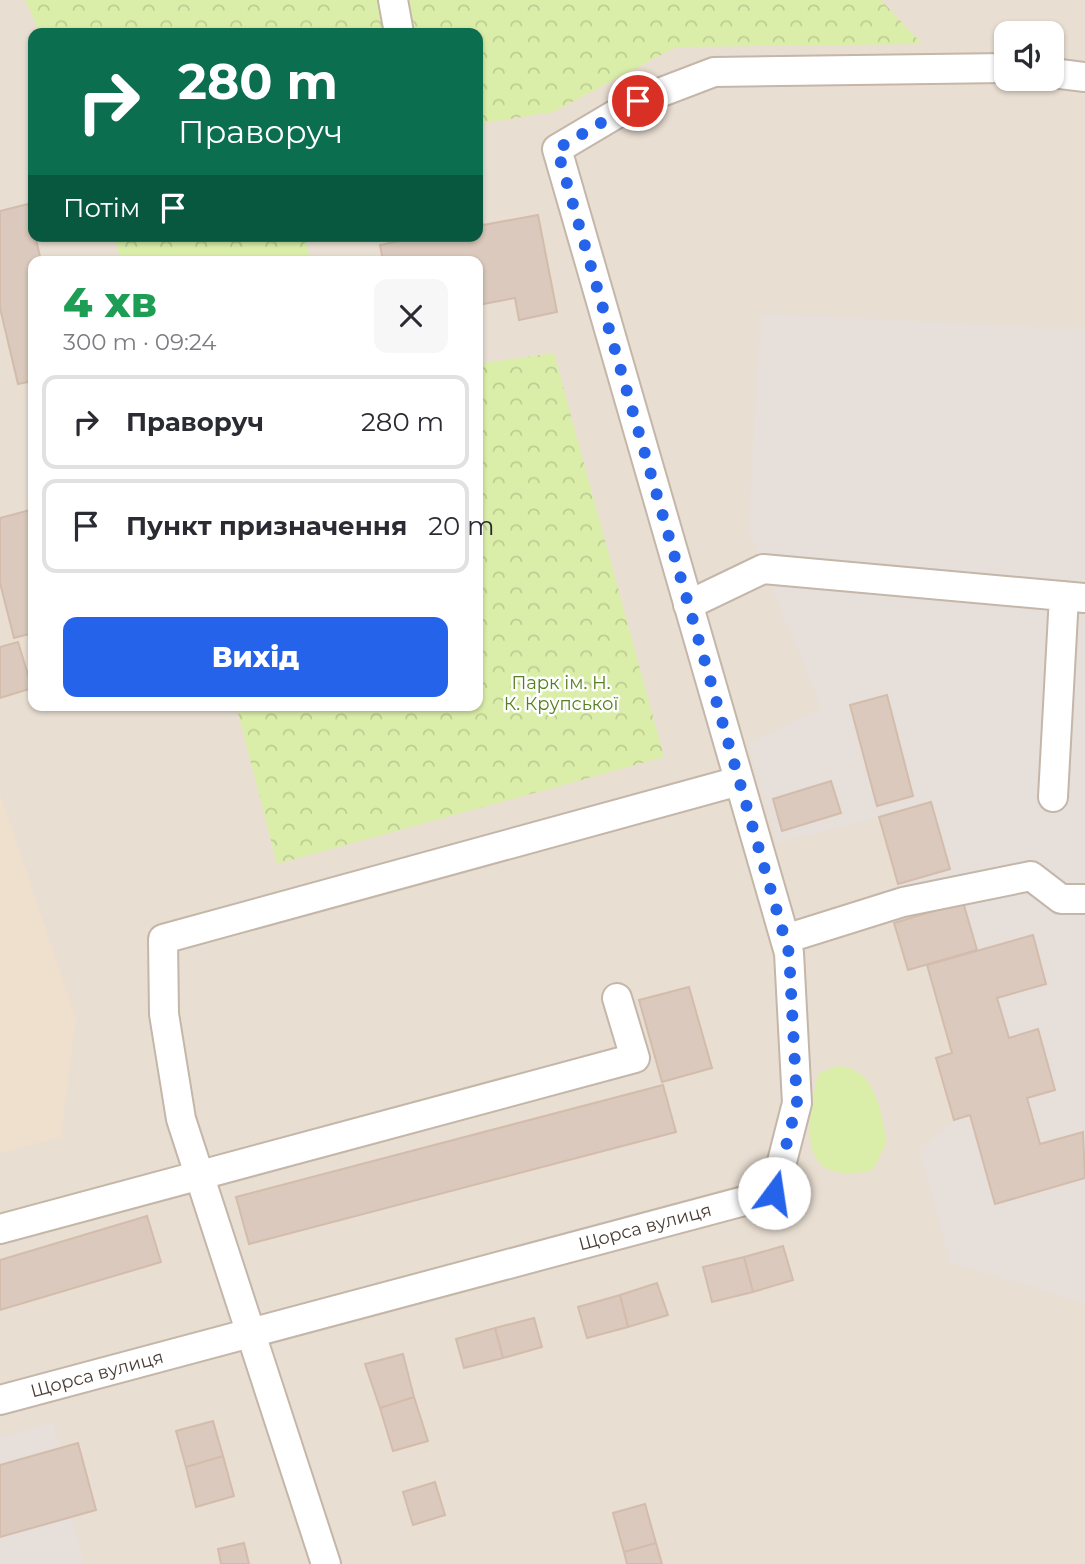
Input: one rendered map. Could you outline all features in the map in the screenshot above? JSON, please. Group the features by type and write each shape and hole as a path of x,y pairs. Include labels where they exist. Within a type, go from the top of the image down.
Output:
{"street":[{"path":"393,0 398,28"},
{"name":"Щорса вулиця","path":"0,1400 774,1193 797,1103 789,953 557,149 638,101 713,72 994,68"},
{"path":"1064,74 1085,77"},
{"path":"688,605 763,569 1075,597 1053,797"},
{"path":"326,1564 179,1106 164,1014 163,939 739,780"},
{"path":"785,939 903,902 1031,876 1061,899 1085,899"},
{"path":"0,1229 635,1058 617,998"}],"shaded area":[{"path":"0,0 1085,0 1085,1564 0,1564"},
{"path":"760,313 1085,329 1085,1304 950,1263 919,1150 954,1120 936,1058 952,1052 924,965 908,970 894,923 907,919 879,818 777,843 748,743 821,708 748,530"},
{"path":"0,794 76,1017 61,1137 0,1153"},
{"path":"53,1422 61,1448 78,1443 96,1510 72,1517 84,1564 0,1564 0,1437"}],"green space":[{"path":"25,0 881,0 922,44 676,47 553,112 483,123 483,28 38,28"},
{"path":"116,242 306,242 309,256 120,256"},
{"name":"Парк ім. Н. К. Крупської","path":"554,353 664,757 277,864 238,711 483,711 483,363"},
{"path":"836,1066 849,1068 860,1074 868,1082 878,1103 887,1141 873,1170 848,1173 830,1170 819,1162 812,1149 811,1114 818,1074"}],"building":[{"path":"28,204 28,242 37,242 40,256 28,256 28,382 18,384 0,308 0,211"},
{"path":"538,215 557,312 519,320 515,298 483,304 483,256 382,256 380,245 394,242 483,242 483,225"},
{"path":"28,511 28,634 14,638 0,583 0,518"},
{"path":"18,642 28,675 28,689 0,698 0,647"},
{"path":"887,695 913,796 877,806 850,705"},
{"path":"831,781 841,813 782,831 773,799"},
{"path":"931,802 950,869 898,884 879,817"},
{"path":"963,902 977,950 908,970 894,923"},
{"path":"1033,935 1046,984 997,998 1009,1038 1038,1029 1055,1090 1027,1098 1040,1144 1083,1132 1085,1178 995,1204 970,1115 954,1120 936,1058 952,1053 927,965"},
{"path":"689,987 712,1068 662,1082 639,1000"},
{"path":"663,1085 676,1132 249,1244 236,1197"},
{"path":"147,1216 161,1262 0,1310 0,1260"},
{"path":"783,1246 793,1280 753,1292 744,1257"},
{"path":"744,1257 753,1292 712,1302 703,1267"},
{"path":"657,1283 668,1315 628,1327 620,1295"},
{"path":"620,1295 628,1327 587,1338 578,1307"},
{"path":"534,1318 542,1347 503,1358 495,1328"},
{"path":"495,1328 503,1358 464,1368 456,1339"},
{"path":"403,1354 414,1397 380,1408 365,1364"},
{"path":"414,1397 428,1441 393,1451 380,1408"},
{"path":"213,1421 223,1456 186,1467 176,1431"},
{"path":"78,1443 96,1510 0,1537 0,1465"},
{"path":"223,1456 234,1496 196,1507 186,1467"},
{"path":"435,1482 445,1515 413,1525 403,1492"},
{"path":"645,1504 656,1543 624,1552 613,1513"},
{"path":"244,1543 249,1564 221,1564 218,1549"},
{"path":"656,1543 662,1564 627,1564 624,1552"}],"route":[{"path":"638,101 557,149 789,953 797,1103 774,1193"}]}
